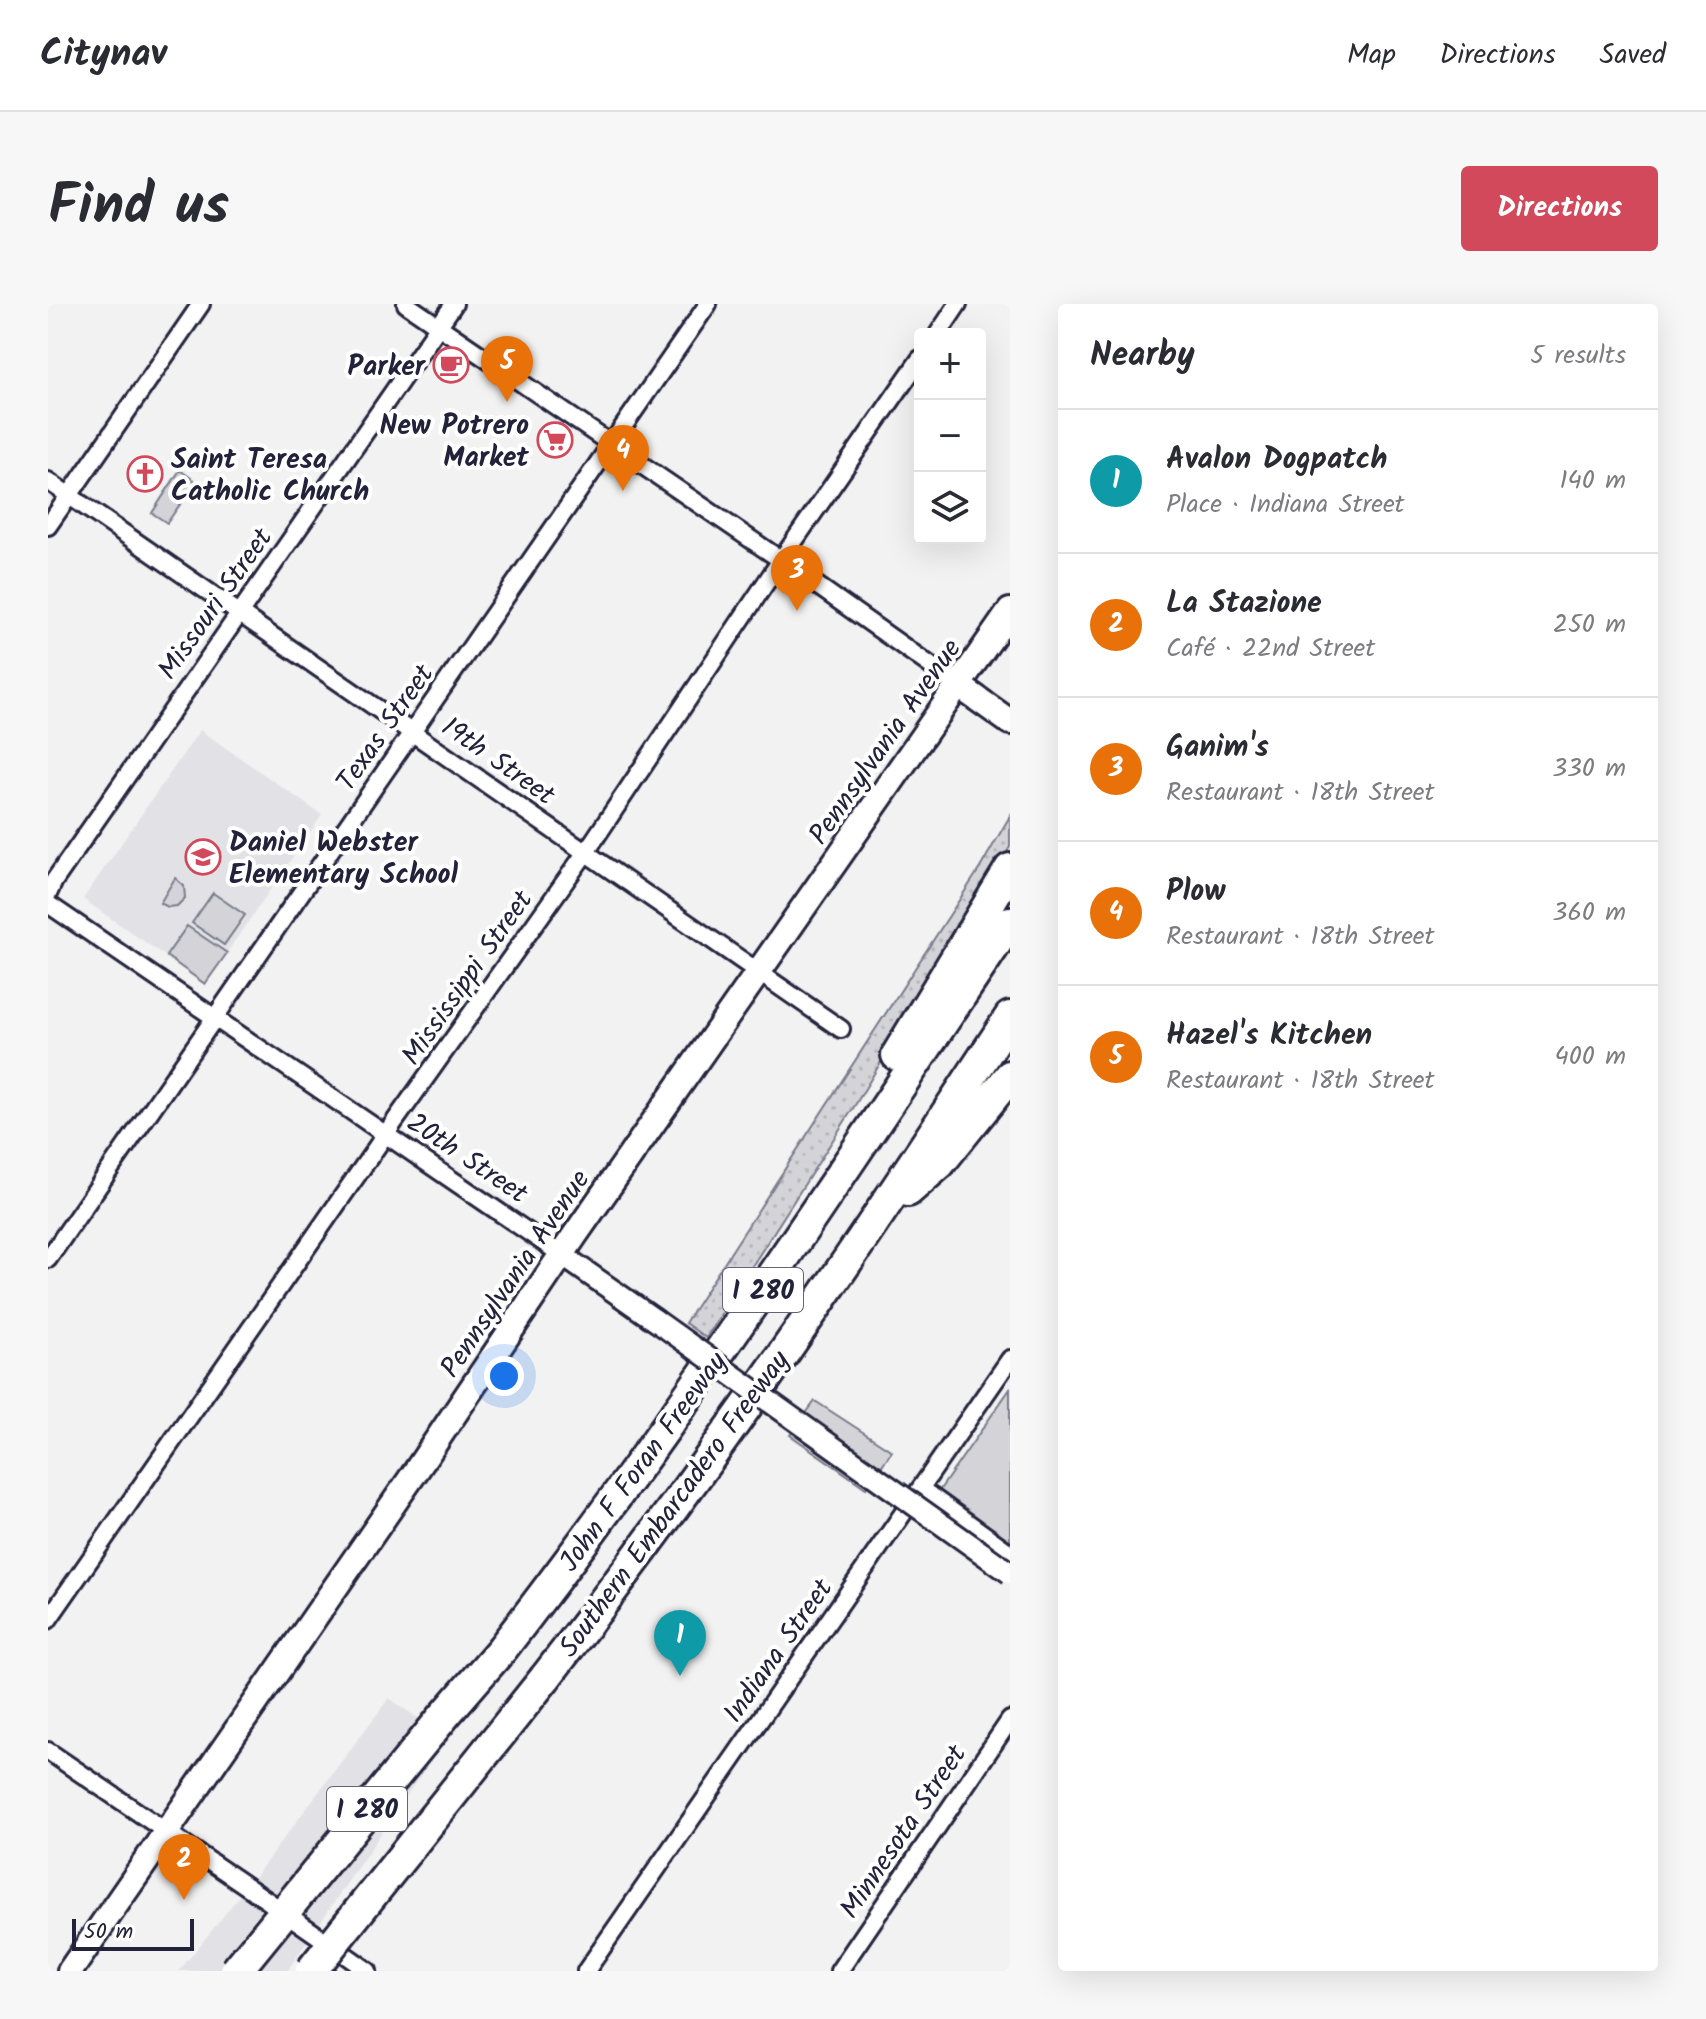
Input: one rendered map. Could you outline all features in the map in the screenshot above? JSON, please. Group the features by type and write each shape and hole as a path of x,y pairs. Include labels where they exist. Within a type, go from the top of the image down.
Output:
{"highway":[{"path":"772,1277 889,1069 1010,869"},
{"name":"John F Foran Freeway","path":"236,1971 502,1649 647,1456 772,1277 1010,922"},
{"name":"Southern Embarcadero Freeway","path":"311,1971 545,1678 682,1498 879,1216 1010,1017"},
{"path":"879,1216 939,1164 1010,1076"}],"main road":[{"name":"Pennsylvania Avenue","path":"70,1971 1010,611"},
{"path":"958,685 1010,722"}],"street":[{"path":"48,526 201,304"},
{"path":"406,304 958,685"},
{"name":"Missouri Street","path":"48,894 54,881 454,304"},
{"name":"Texas Street","path":"48,1259 708,304"},
{"path":"942,328 958,304"},
{"name":"Mississippi Street","path":"48,1620 586,852 914,368"},
{"name":"19th Street","path":"48,481 841,1029"},
{"name":"20th Street","path":"48,904 562,1255 1010,1573"},
{"name":"Indiana Street","path":"586,1971 1010,1359"},
{"path":"921,1489 1010,1553"},
{"name":"Minnesota Street","path":"839,1971 1010,1720"},
{"path":"48,1751 368,1971"},
{"path":"320,1971 332,1945"}],"shaded area":[{"path":"180,470 198,483 167,523 152,513"},
{"name":"Daniel Webster Elementary School","path":"200,730 322,815 205,984 83,899"},
{"path":"1010,816 1010,847 854,1107 706,1338 685,1323 980,868"},
{"path":"175,878 184,886 185,898 177,906 168,907 160,903"},
{"path":"213,893 245,915 224,945 192,923"},
{"path":"187,926 227,953 205,984 166,956"},
{"path":"1010,1389 1010,1543 939,1491"},
{"path":"815,1401 892,1451 866,1488 790,1435"},
{"path":"389,1698 446,1738 287,1971 179,1971 254,1878"}],"railway":[{"path":"249,1971 406,1747"}],"place":[{"name":"Parker","path":"451,365"},
{"name":"Hazel's Kitchen","path":"507,402"},
{"name":"New Potrero Market","path":"555,440"},
{"name":"Saint Teresa Catholic Church","path":"145,474"},
{"name":"Plow","path":"623,491"},
{"name":"Ganim's","path":"797,611"},
{"name":"Daniel Webster Elementary School","path":"203,857"},
{"name":"Avalon Dogpatch","path":"680,1676"},
{"name":"La Stazione","path":"184,1900"}]}
